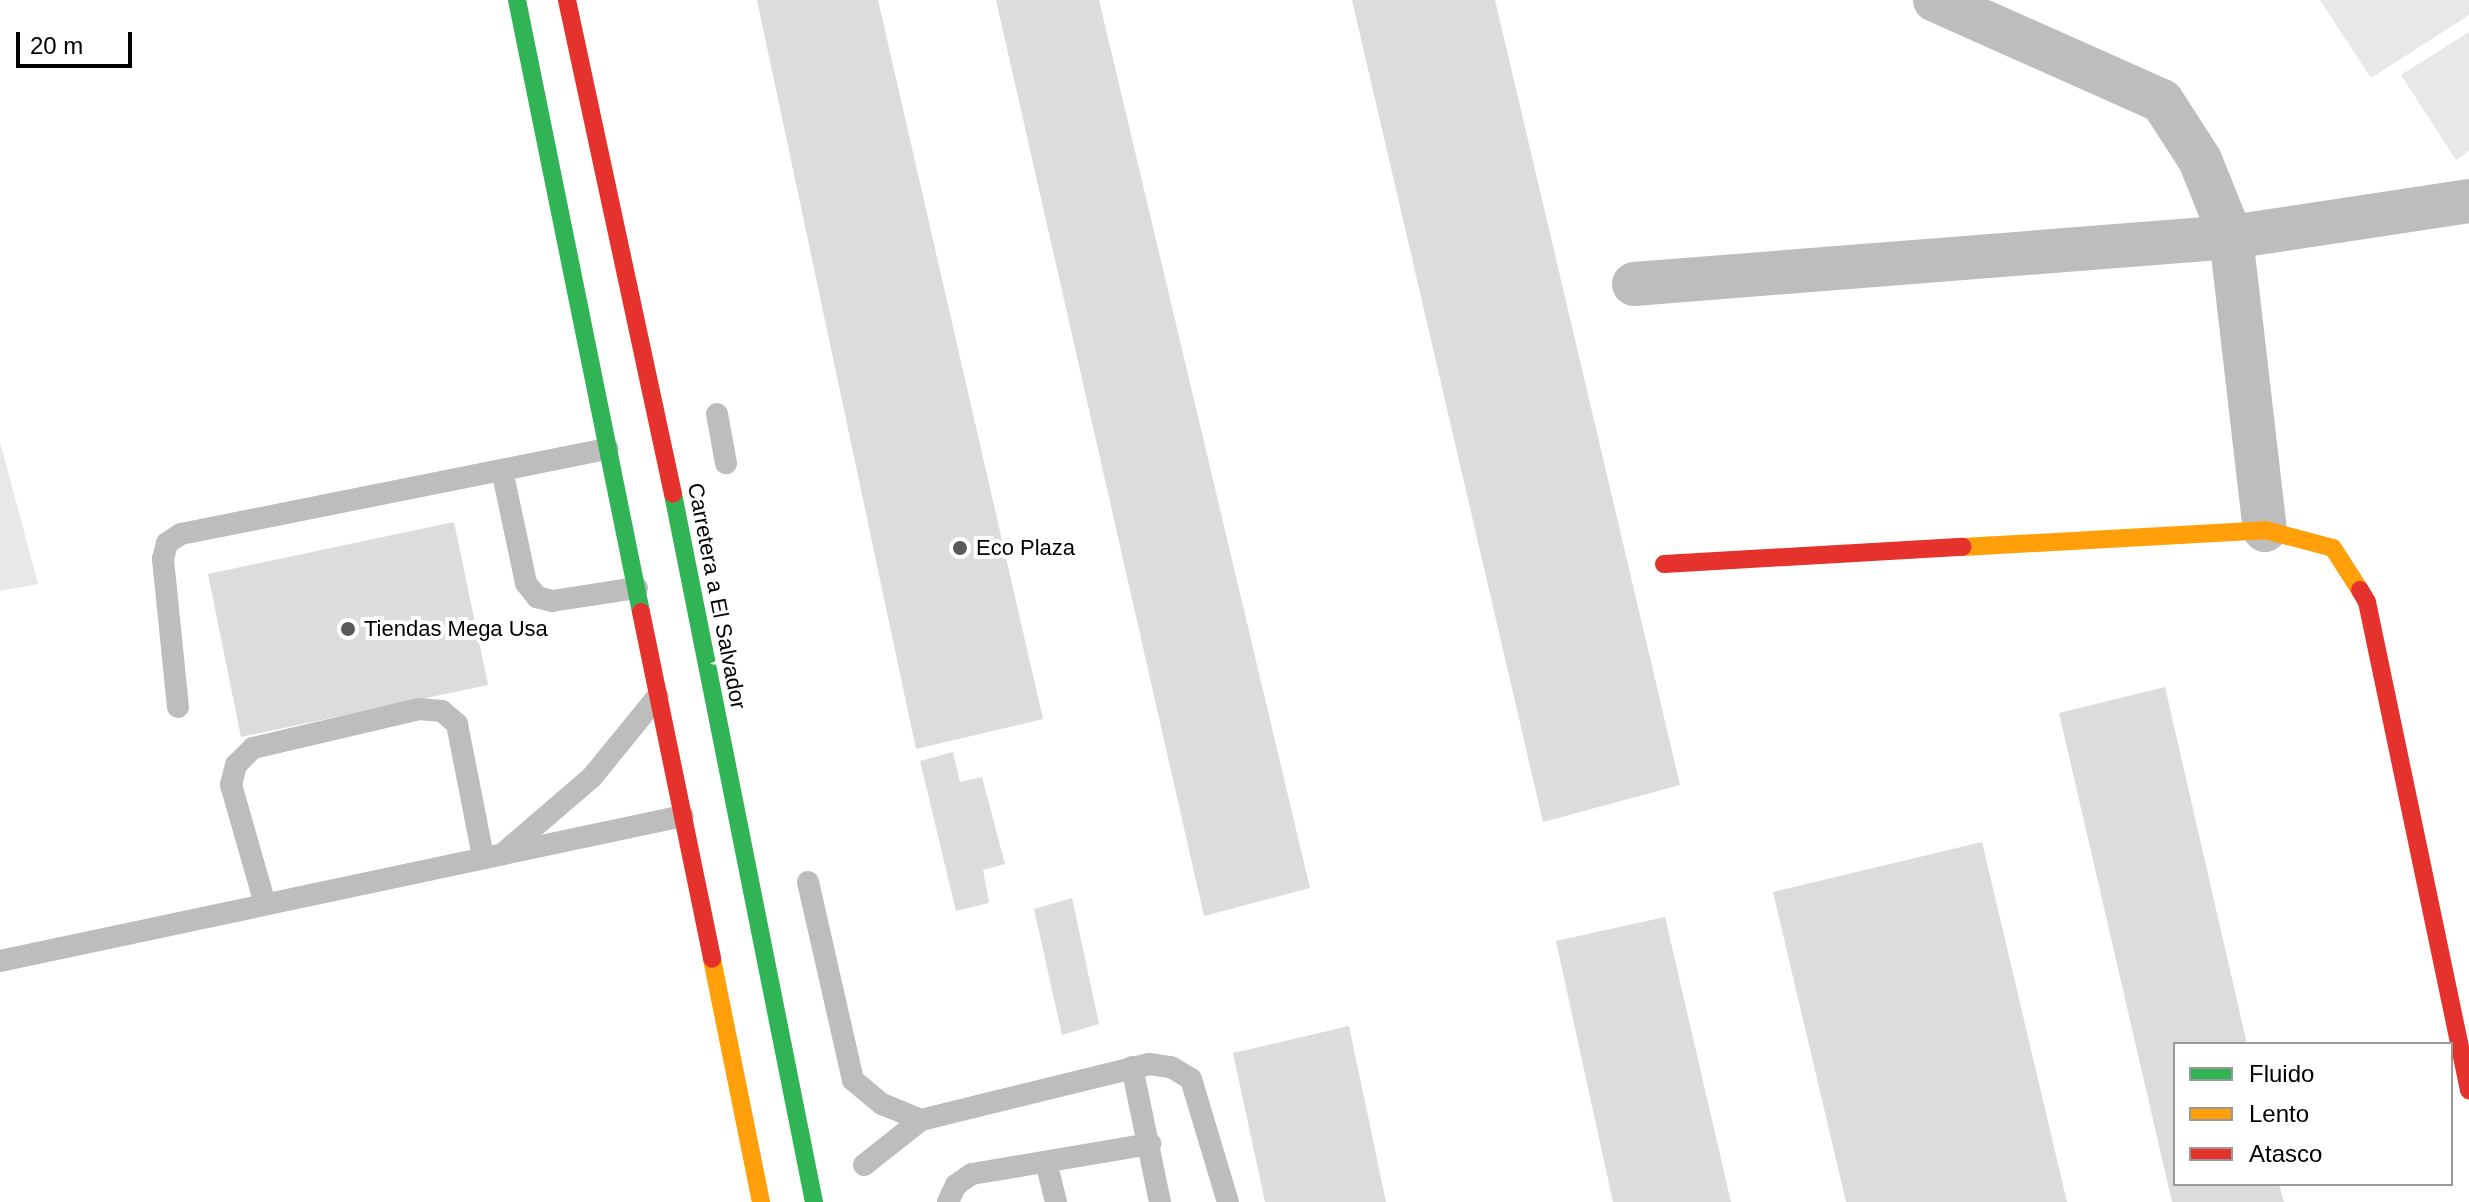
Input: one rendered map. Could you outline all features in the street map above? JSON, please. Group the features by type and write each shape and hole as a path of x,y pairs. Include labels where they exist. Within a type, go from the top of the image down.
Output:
{"main road":[{"path":"517,0 761,1202"},
{"name":"Carretera a El Salvador","path":"567,0 705,641 715,710 814,1202"},
{"path":"1664,564 2265,530 2333,548 2367,602 2469,1090"}],"street":[{"path":"1935,0 2162,101 2200,160 2231,237 2265,530"},
{"path":"1634,284 2231,237 2469,201"}],"lane":[{"path":"717,414 726,463"},
{"path":"178,707 163,559 167,543 181,534 608,449"},
{"path":"502,470 526,583 537,597 552,601 637,588"},
{"path":"494,854 592,777 659,695"},
{"path":"265,904 231,785 236,765 253,748 419,709 442,711 457,724 494,854"},
{"path":"0,961 683,816"},
{"path":"808,882 853,1080 882,1104 921,1120"},
{"path":"864,1165 921,1120 1149,1064 1171,1067 1191,1079 1228,1202"},
{"path":"1132,1067 1160,1202"},
{"path":"948,1202 956,1185 972,1174 1150,1144"},
{"path":"1046,1162 1056,1202"}],"shaded area":[{"path":"2320,0 2469,0 2469,15 2371,78"},
{"path":"2469,32 2469,151 2456,160 2401,75"},
{"path":"0,442 38,584 0,591"}],"building":[{"path":"757,0 878,0 1043,719 916,749"},
{"path":"996,0 1099,0 1310,888 1204,916"},
{"path":"1352,0 1495,0 1680,785 1543,822"},
{"name":"Tiendas Mega Usa","path":"454,522 488,685 241,737 208,574"},
{"path":"2165,687 2247,1042 2173,1042 2173,1186 2280,1186 2284,1202 2172,1202 2059,713"},
{"path":"953,752 960,782 982,777 1005,864 983,870 989,903 956,911 920,761"},
{"path":"1982,842 2067,1202 1846,1202 1773,892"},
{"path":"1072,898 1099,1024 1062,1035 1034,909"},
{"path":"1665,917 1731,1202 1613,1202 1556,941"},
{"path":"1349,1026 1386,1202 1265,1202 1233,1053"}],"traffic: fast":[{"path":"517,0 641,612"},
{"path":"673,494 814,1202"}],"traffic: slow":[{"path":"1963,547 2265,530 2333,548 2360,590"},
{"path":"712,959 761,1202"}],"traffic: jam":[{"path":"567,0 673,494"},
{"path":"1664,564 1963,547"},
{"path":"2360,590 2367,602 2469,1090"},
{"path":"641,612 712,959"}],"place":[{"name":"Eco Plaza","path":"960,548"},
{"name":"Tiendas Mega Usa","path":"348,629"}]}
